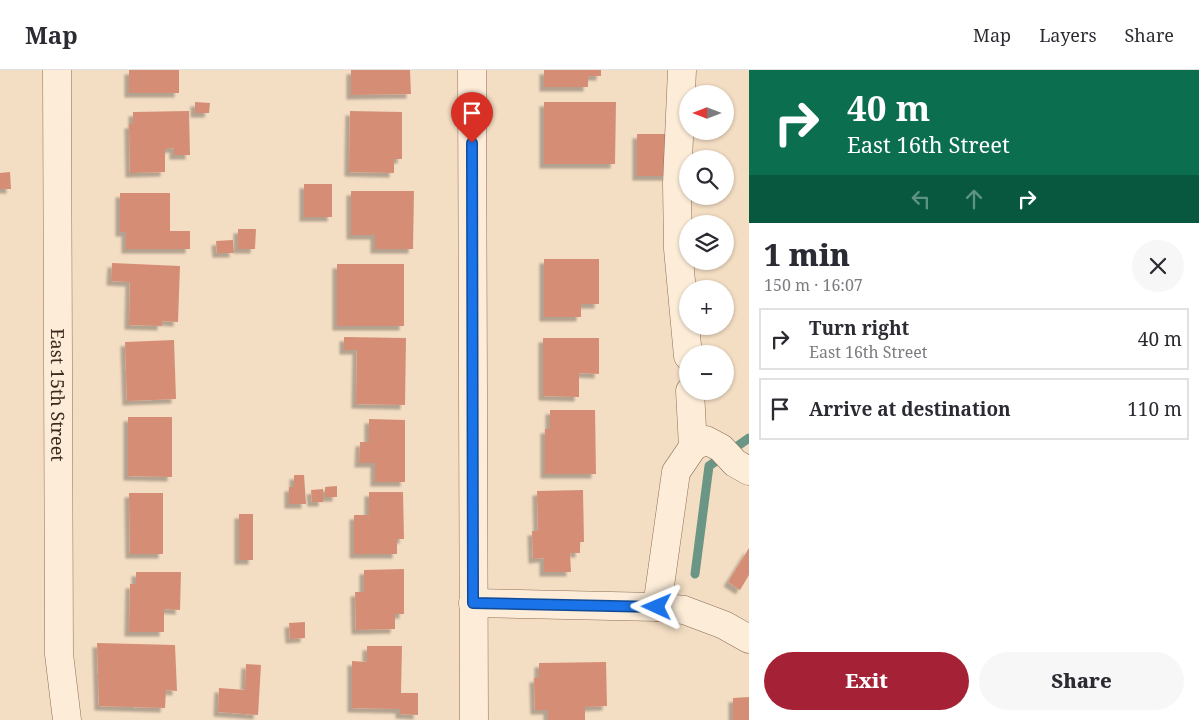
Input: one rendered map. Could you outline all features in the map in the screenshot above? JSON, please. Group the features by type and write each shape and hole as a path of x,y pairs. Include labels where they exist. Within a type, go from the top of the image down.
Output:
{"street":[{"name":"East 15th Street","path":"57,70 60,654 66,720"},
{"path":"472,70 474,720"},
{"path":"682,70 677,184 678,249 687,345"},
{"path":"690,400 693,447"},
{"path":"657,607 676,472 693,447 706,440 721,448 735,462 749,471"},
{"path":"473,603 657,607 684,610 724,625 749,639"}],"building":[{"path":"129,70 179,70 179,93 129,93"},
{"path":"351,70 410,70 411,94 351,95"},
{"path":"544,70 601,70 601,76 588,76 588,87 544,87"},
{"path":"195,102 210,103 209,113 195,113"},
{"path":"544,102 616,102 615,164 544,164"},
{"path":"189,111 190,155 174,155 174,148 165,149 165,172 130,173 129,124 133,124 133,112"},
{"path":"350,111 402,112 402,159 394,159 394,173 349,172"},
{"path":"637,134 668,134 668,176 637,176"},
{"path":"10,172 11,189 0,189 0,173"},
{"path":"304,184 332,184 332,217 304,217"},
{"path":"351,191 414,191 413,249 375,249 375,235 351,235"},
{"path":"120,193 170,193 170,231 190,231 190,249 126,249 126,232 120,232"},
{"path":"238,229 256,229 255,249 238,249"},
{"path":"233,240 234,253 217,253 216,241"},
{"path":"544,259 599,259 599,304 581,304 581,317 544,317"},
{"path":"112,263 180,266 178,322 162,321 162,326 129,325 130,282 111,281"},
{"path":"337,264 404,264 404,326 337,326"},
{"path":"344,337 406,338 405,405 356,404 357,350 344,350"},
{"path":"543,338 599,338 599,374 579,373 579,397 543,396"},
{"path":"174,340 176,399 127,401 125,342"},
{"path":"550,410 595,410 596,474 545,474 545,429 550,429"},
{"path":"128,417 172,417 172,477 128,476"},
{"path":"369,419 405,420 405,482 375,482 375,463 359,463 360,442 369,442"},
{"path":"294,475 304,475 306,504 289,504 289,487 294,487"},
{"path":"337,486 337,497 325,497 325,487"},
{"path":"323,489 323,502 312,502 311,490"},
{"path":"583,490 584,542 580,542 580,553 570,553 571,572 544,572 544,558 533,559 532,531 538,531 537,491"},
{"path":"369,492 403,492 404,539 397,539 397,554 354,554 354,515 369,515"},
{"path":"129,493 163,493 163,554 130,554"},
{"path":"239,514 253,514 253,560 239,560"},
{"path":"749,548 749,575 740,590 728,582"},
{"path":"404,569 404,614 395,614 395,629 356,630 355,592 364,592 364,570"},
{"path":"136,572 181,572 180,610 164,609 164,632 129,632 130,584 136,584"},
{"path":"305,622 305,638 290,639 289,623"},
{"path":"97,643 175,645 177,691 166,690 165,708 99,706"},
{"path":"367,646 402,646 401,693 418,693 418,715 400,714 400,709 352,708 352,661 367,662"},
{"path":"606,662 607,706 585,707 585,720 548,720 548,710 535,710 534,678 539,678 539,663"},
{"path":"246,664 261,665 258,715 218,712 219,688 245,690"},
{"path":"749,697 749,720 733,720 733,698"}],"waterway":[{"path":"695,574 709,466 749,438"}],"route":[{"path":"472,143 473,603 657,607"}]}
